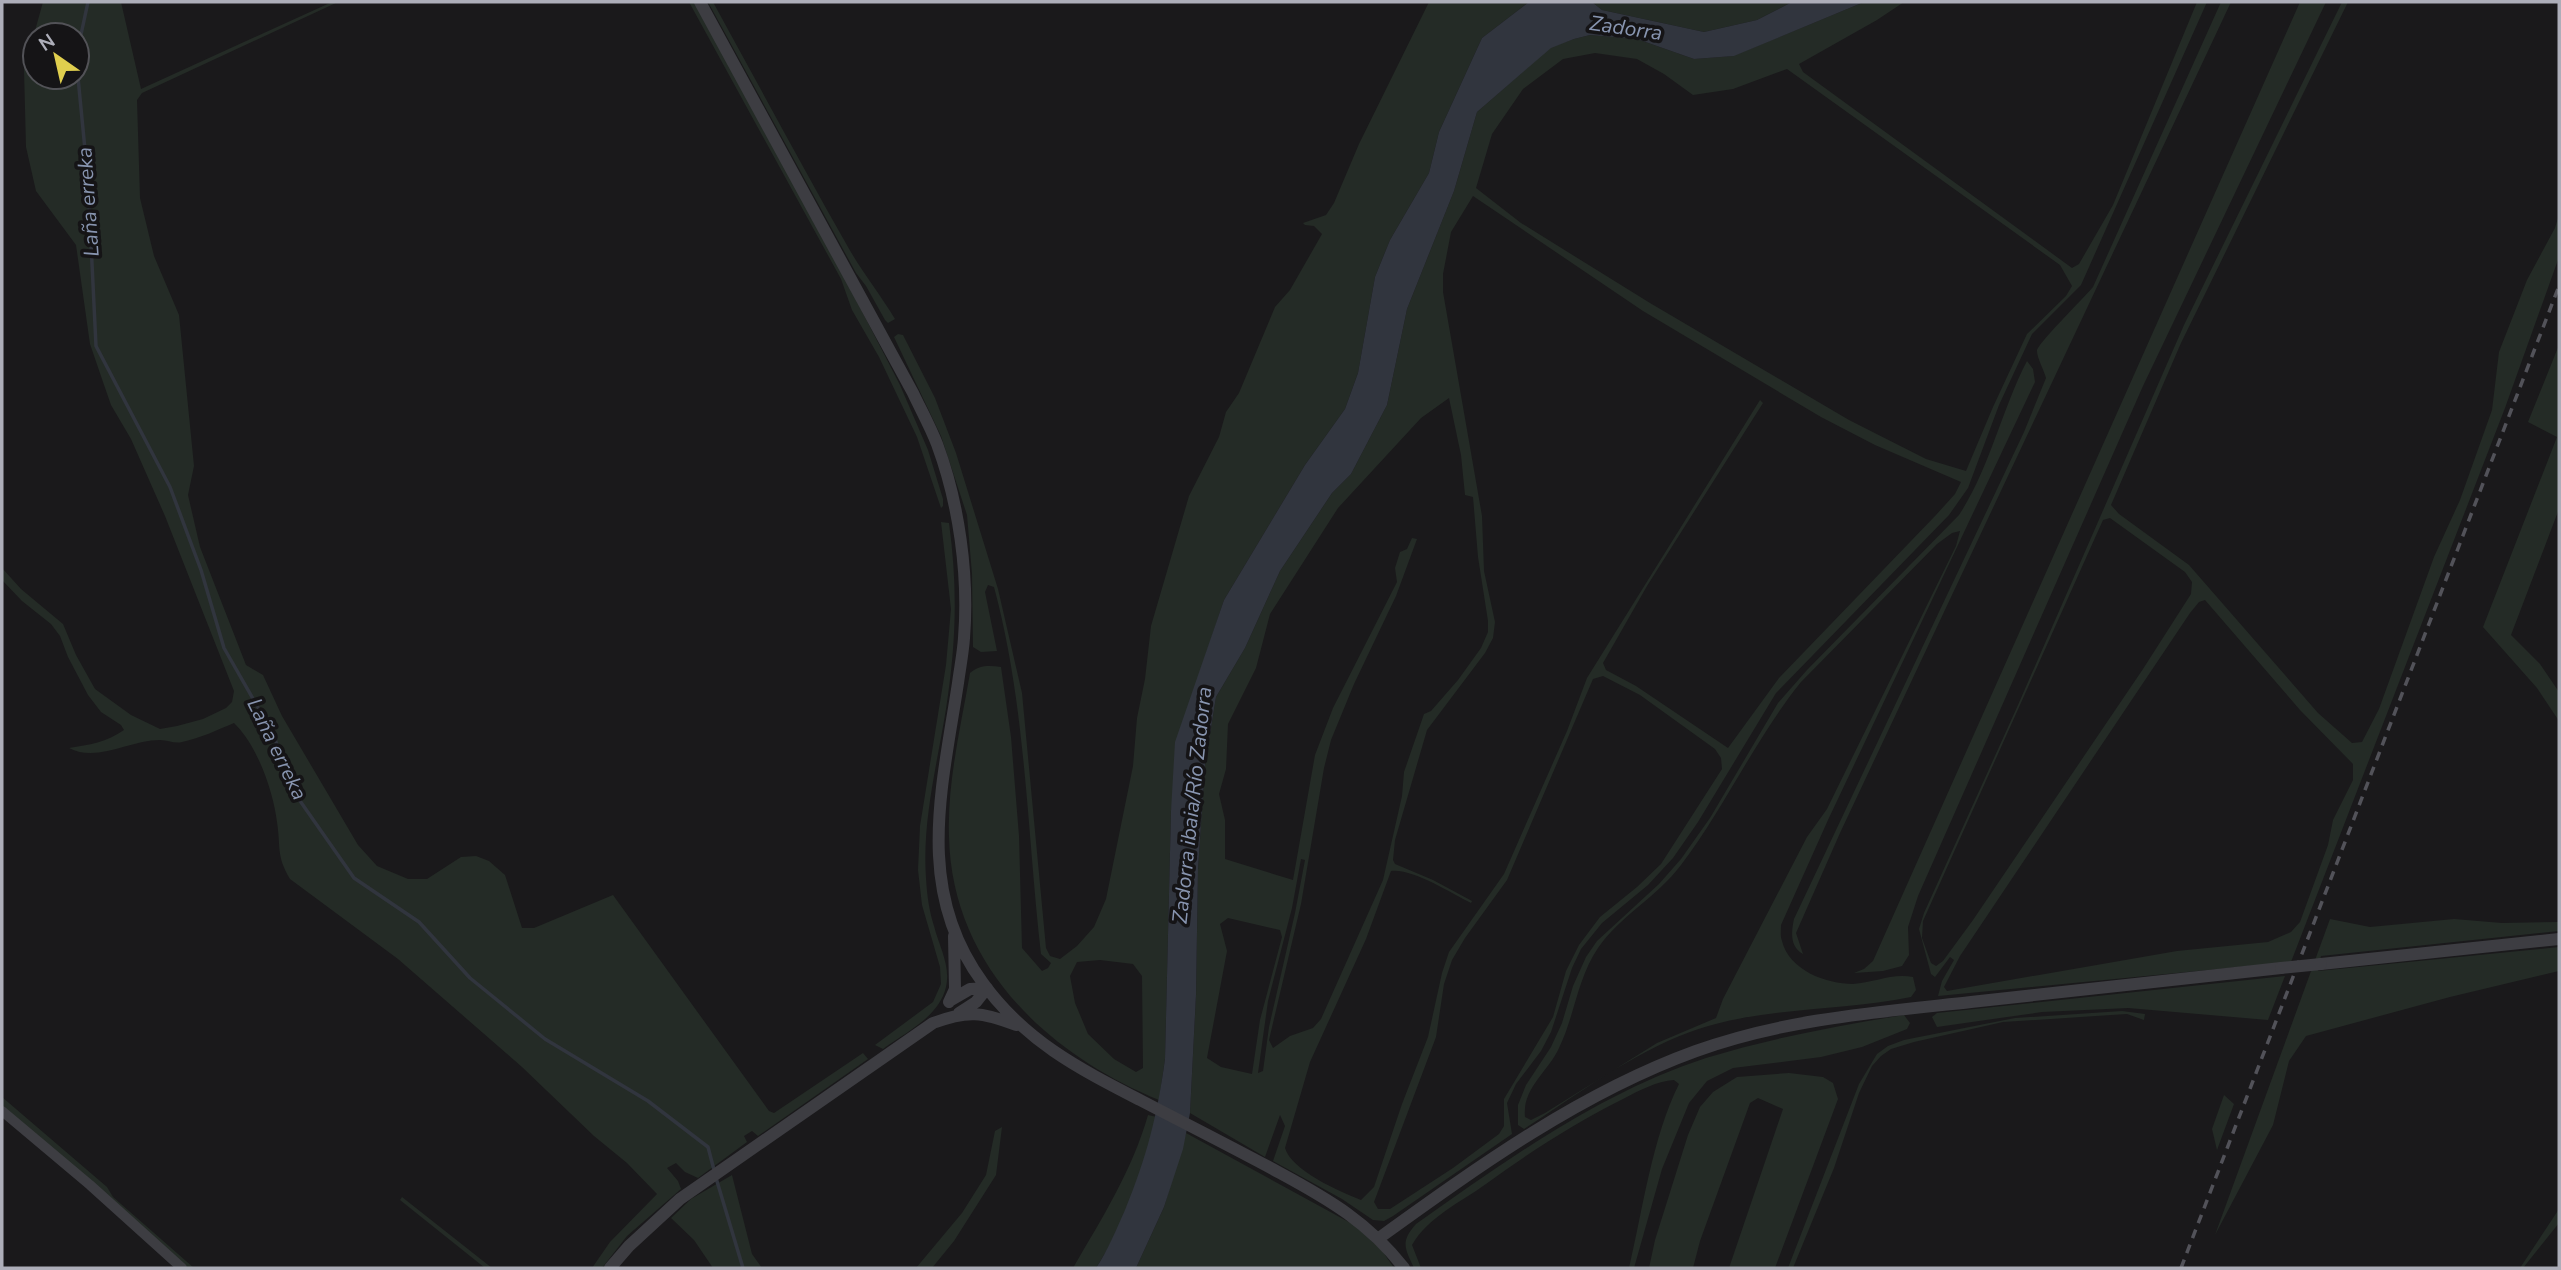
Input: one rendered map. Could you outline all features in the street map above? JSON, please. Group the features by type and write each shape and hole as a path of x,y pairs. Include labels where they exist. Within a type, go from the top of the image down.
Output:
{"street":[{"path":"700,2 913,393 937,444 955,505 962,552 964,638 939,807 937,840 939,875 953,925 971,964 1019,1026 1042,1045 1093,1076 1326,1198 1364,1224 1404,1268"},
{"path":"933,1023 949,1002 954,989 953,925"},
{"path":"1379,1238 1571,1108 1656,1067 1738,1038 1783,1027 1899,1009 2559,939"},
{"path":"949,1002 970,989 987,988"},
{"path":"610,1268 629,1246 680,1199 933,1023 955,1015 976,1002 987,988"},
{"path":"955,1015 983,1014 1019,1026"},
{"path":"2,1111 182,1268"}],"shaded area":[{"path":"43,2 121,2 141,89 332,2 338,2 142,93 137,100 140,198 154,256 179,315 194,466 188,495 200,547 246,665 263,675 282,716 358,845 377,866 408,879 427,879 461,857 476,856 489,861 505,875 522,928 534,928 613,895 769,1111 774,1113 863,1053 868,1059 758,1136 752,1131 744,1136 747,1142 698,1178 685,1172 676,1163 667,1168 681,1189 627,1236 602,1268 592,1268 610,1242 657,1194 522,1067 398,959 290,879 281,857 275,809 268,782 250,743 234,723 179,742 148,741 91,753 69,748 104,740 124,730 101,712 88,695 60,636 51,624 22,601 2,580 2,568 21,589 63,624 95,689 131,715 160,729 177,726 203,719 226,708 232,702 234,691 165,516 131,439 111,405 90,344 76,245 36,191 26,147 25,91 91,91 91,21 38,21"},
{"path":"689,2 695,2 900,385 928,450 943,499 941,508 917,437 879,357 852,310 841,279"},
{"path":"708,2 713,2 848,247 895,319 888,323 885,320 856,273"},
{"path":"1429,2 1529,2 1482,38 1439,132 1429,173 1390,240 1375,277 1358,373 1345,409 1305,465 1224,600 1193,693 1171,811 1165,1059 1159,1100 1118,1081 1079,1058 1044,1030 1013,999 987,964 967,926 954,883 949,837 952,775 970,673 981,667 997,666 1001,667 1011,737 1019,836 1022,948 1042,971 1051,963 1041,954 1019,723 1005,632 994,587 988,585 985,592 997,651 981,652 973,647 972,574 967,515 941,436 894,337 903,335 935,398 956,453 998,589 1022,693 1046,948 1050,956 1060,959 1077,946 1094,927 1106,899 1133,766 1137,718 1151,626 1189,496 1219,437 1226,412 1239,393 1275,307 1290,290 1322,234 1314,226 1303,223 1326,215 1334,203 1359,144","holes":["1100,960 1133,964 1142,976 1143,1068 1136,1072 1114,1059 1088,1034 1075,1003 1070,976 1077,962"]},
{"path":"1592,2 1792,2 1757,20 1704,32 1602,10"},
{"path":"1864,2 1904,2 1799,64 1803,72 2072,268 2079,264 2113,205 2197,2 2207,2 2081,285 2032,334 1999,405 1968,488 1949,515 1776,693 1698,822 1673,858 1648,885 1602,923 1581,949 1551,1032 1541,1051 1516,1084 1507,1103 1512,1134 1393,1216 1384,1221 1373,1220 1342,1199 1273,1161 1285,1126 1280,1115 1265,1157 1190,1113 1196,995 1198,869 1205,765 1216,697 1245,648 1280,571 1332,493 1351,474 1387,405 1407,309 1454,191 1477,112 1551,47 1590,35 1637,39 1694,59 1733,56","holes":["1595,53 1637,59 1693,95 1733,89 1787,69 2060,265 2072,286 2066,296 2027,334 1966,471 1926,459 1849,420 1650,303 1521,223 1476,188 1492,134 1523,89 1563,59","1473,196 1643,311 1821,417 1875,445 1961,482 1955,494 1936,515 1779,678 1728,748 1636,686 1606,670 1603,663 1647,586 1763,403 1760,400 1587,678 1567,731 1504,874 1449,952 1428,1037 1374,1187 1361,1200 1306,1172 1296,1164 1285,1148 1310,1062 1366,939 1391,871 1410,873 1471,903 1472,901 1395,864 1393,860 1395,840 1427,730 1485,653 1493,638 1495,622 1484,571 1482,516 1443,292 1443,274 1451,232","1449,398 1461,455 1465,495 1473,497 1488,632 1481,648 1458,680 1431,711 1424,714 1404,772 1402,796 1383,880 1321,1019 1313,1028 1290,1036 1273,1048 1269,1040 1301,904 1331,740 1396,596 1417,539 1412,538 1407,549 1400,552 1395,568 1397,582 1333,708 1315,755 1293,880 1225,859 1225,820 1219,794 1226,769 1228,724 1256,668 1270,614 1338,508 1421,418","1603,676 1640,695 1715,749 1721,758 1722,769 1661,864 1600,917 1579,945 1566,971 1553,1017 1504,1099 1504,1126 1499,1134 1390,1209 1378,1209 1374,1202 1436,1037 1444,984 1452,960 1507,880 1593,679","1301,859 1305,860 1295,913 1269,1027 1263,1071 1258,1073 1268,1001 1292,908","1228,918 1280,930 1282,937 1260,1020 1252,1074 1221,1067 1207,1058 1227,951 1220,924"]},
{"path":"2221,2 2231,2 1840,833 1796,933 1803,954 1792,939 1794,919 2024,432 2046,378 2037,351 2093,287"},
{"path":"2300,2 2326,2 2143,386 1918,896 1908,927 1909,955 1902,966 1883,971 1854,973 1873,961"},
{"path":"2342,2 2348,2 2181,343 2111,505 2119,514 2189,565 2318,713 2352,743 2362,742 2379,709 2434,557 2460,500 2492,410 2499,352 2527,280 2555,228 2559,215 2559,257 2505,408 2291,962 1938,996 1942,981 1954,960 1950,957 1935,977 1931,974 1919,929 1924,913 2184,325","holes":["2110,518 2185,572 2192,582 2191,594 1973,920 1943,961 1936,966 1931,963 1922,938 1923,921 2103,520","2205,600 2300,710 2353,764 2353,780 2333,820 2328,845 2300,922 2291,932 2268,942 2177,951 1947,991 1944,987 1960,956 2190,613 2199,602"]},
{"path":"2559,345 2559,509 2511,635 2540,664 2559,692 2559,721 2537,688 2483,627 2557,437 2528,422"},
{"path":"2027,361 2033,369 2035,382 1781,925 1781,937 1786,951 1792,960 1810,973 1832,981 1853,984 1898,976 1913,977 1916,990 1911,997 1772,1013 1690,1032 1668,1041 1646,1052 1625,1063 1584,1089 1524,1129 1518,1125 1518,1105 1526,1085 1551,1047 1586,957 1597,941 1659,884 1681,859 1710,818 1778,703 1959,515 1979,478","holes":["1960,531 1956,546 1827,809 1807,837 1723,999 1716,1018 1657,1043 1545,1113 1531,1120 1525,1117 1528,1097 1559,1048 1585,972 1598,948 1617,926 1661,887 1681,865 1712,820 1769,726 1801,682 1937,544 1952,533"]},
{"path":"941,522 949,523 952,547 954,639 946,709 928,814 925,857 930,908 946,964 947,979 942,998 929,1015 883,1049 875,1045 933,1002 941,984 940,967 922,905 918,870 920,826 946,665 951,609"},
{"path":"2330,919 2370,927 2454,919 2502,923 2559,922 2559,931 2321,956 2318,971 2559,947 2559,971 2306,1036 2289,1061 2273,1125 2215,1235"},
{"path":"2285,976 2268,1020 2128,1008 2042,1012 1937,1027 1932,1017 1937,1013"},
{"path":"2122,1011 2145,1014 2144,1020 2127,1014 2003,1022 1914,1042 1891,1049 1881,1056 1872,1066 1859,1093 1834,1168 1793,1268 1788,1268 1859,1084 1877,1054 1904,1040 2015,1018"},
{"path":"1904,1015 1910,1023 1907,1029 1862,1047 1821,1057 1733,1068 1707,1081 1689,1103 1662,1169 1634,1268 1629,1268 1649,1174 1662,1127 1679,1084 1674,1080 1648,1087 1588,1118 1536,1149 1446,1211 1427,1226 1412,1245 1421,1268 1414,1268 1406,1241 1416,1224 1555,1130 1591,1109 1628,1090 1706,1058 1804,1033"},
{"path":"1789,1073 1823,1077 1833,1083 1838,1099 1775,1268 1729,1268 1783,1109 1758,1098 1750,1103 1700,1241 1693,1268 1649,1268 1655,1240 1688,1135 1700,1107 1713,1092 1737,1077"},
{"path":"2224,1095 2234,1104 2217,1150 2212,1129"},
{"path":"2,1097 107,1187 113,1197 194,1268 188,1268 2,1105"},
{"path":"1148,1115 1157,1117 1139,1176 1116,1233 1096,1268 1073,1268 1125,1175"},
{"path":"1002,1127 996,1175 954,1241 932,1268 916,1268 962,1213 986,1175 995,1131"},
{"path":"1186,1133 1356,1226 1383,1252 1394,1268 1136,1268 1164,1207"},
{"path":"732,1175 752,1254 762,1268 713,1268 694,1240 671,1218 691,1199"},
{"path":"402,1197 492,1268 485,1268 400,1200"},
{"path":"2559,1209 2559,1223 2523,1268 2520,1268"}],"water":[{"path":"1529,2 1592,2 1602,10 1704,32 1757,20 1792,2 1864,2 1734,56 1694,59 1637,39 1590,35 1574,39 1551,48 1477,112 1454,191 1407,309 1387,405 1351,474 1332,493 1280,571 1245,648 1216,697 1205,765 1198,869 1196,995 1190,1113 1183,1149 1164,1207 1136,1268 1096,1268 1125,1210 1139,1172 1155,1118 1162,1080 1165,1059 1175,742 1224,600 1305,465 1345,409 1358,373 1375,277 1390,240 1429,173 1439,132 1482,38"}],"waterway":[{"name":"Laña erreka","path":"84,21 88,2"},
{"name":"Laña erreka","path":"79,91 88,181 96,346 170,487 201,570 224,648 272,732 298,798 354,878 419,922 470,978 545,1039 648,1101 708,1147 714,1170"},
{"name":"Laña erreka","path":"716,1178 743,1268"}],"railway":[{"path":"2181,1268 2559,286"}],"water label":[{"name":"Zadorra","path":"1626,28"},
{"name":"Zadorra ibaia/Río Zadorra","path":"1192,805"}]}
